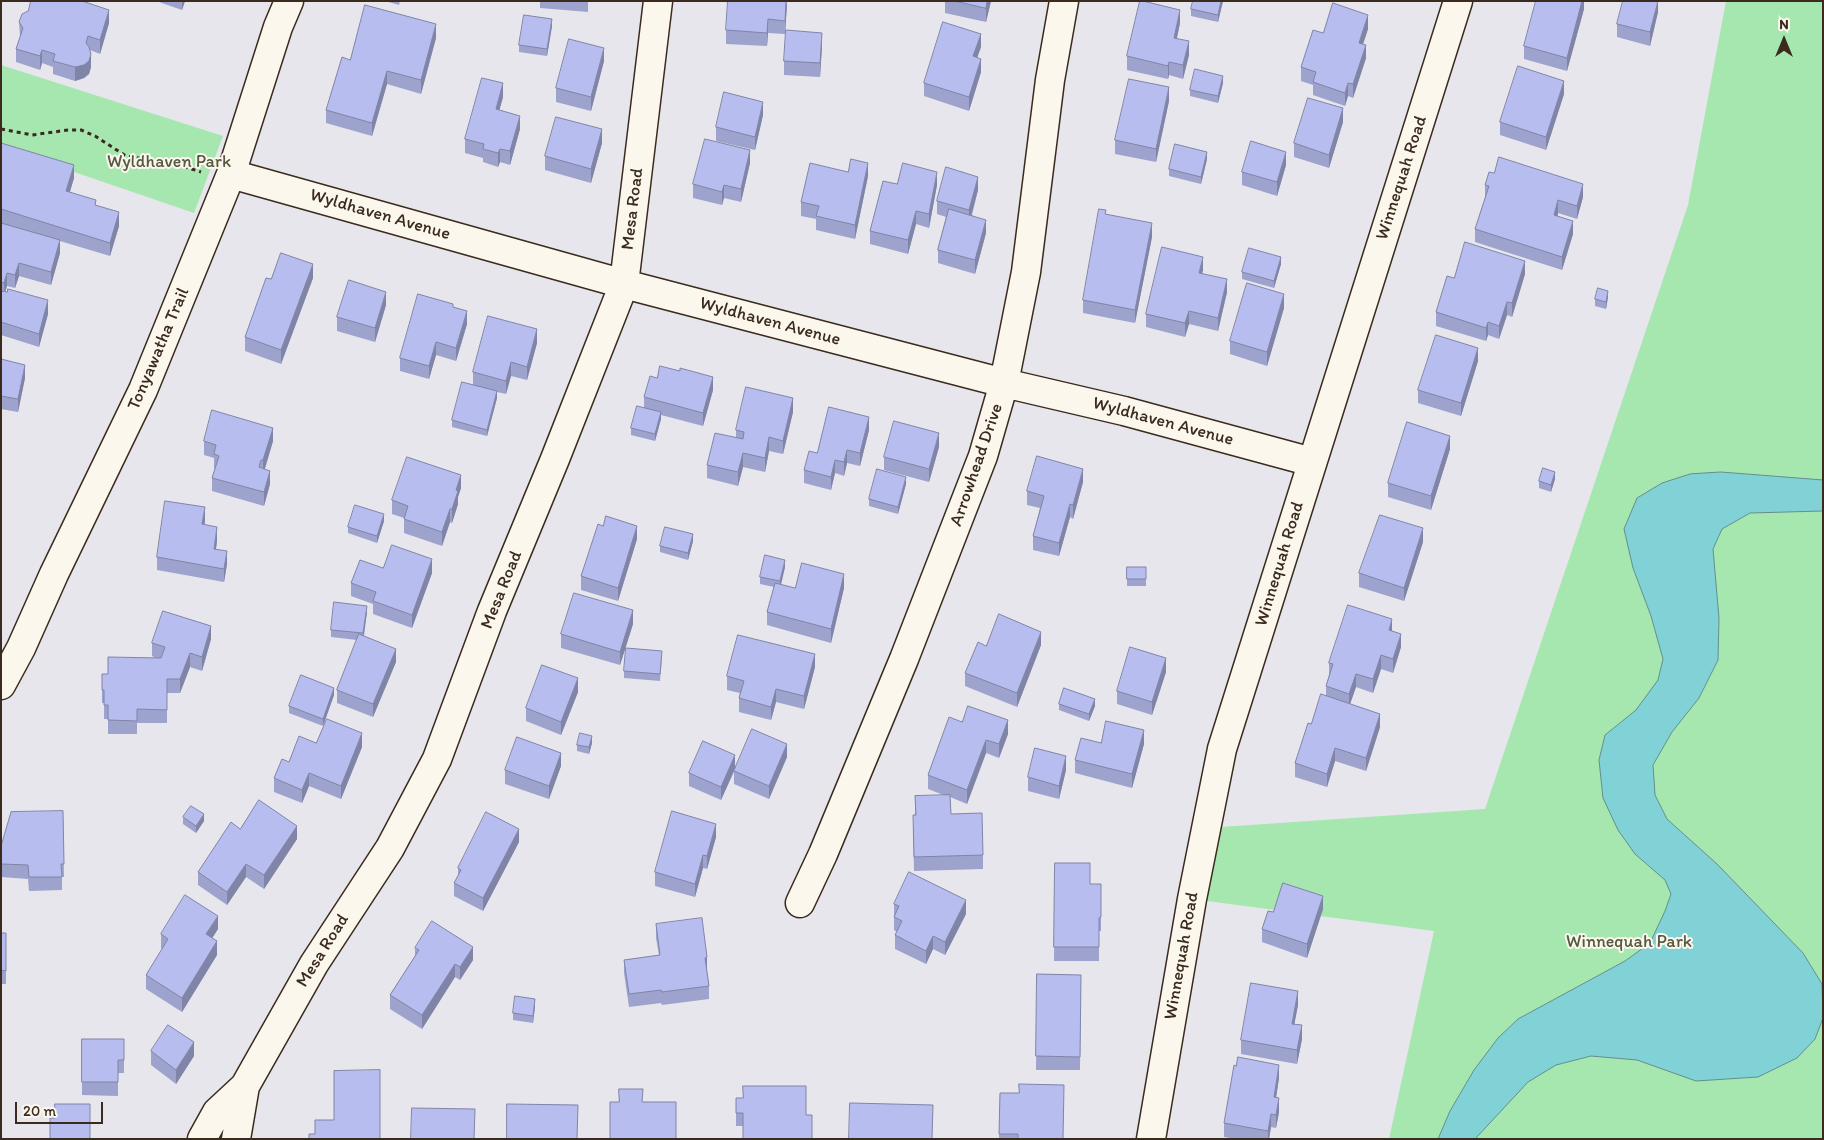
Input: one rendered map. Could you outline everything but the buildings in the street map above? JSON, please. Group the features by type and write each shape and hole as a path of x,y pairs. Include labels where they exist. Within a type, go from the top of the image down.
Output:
{"street":[{"name":"Tonyawatha Trail","path":"1,685 22,648 54,574 143,390 230,177 278,27 289,1"},
{"name":"Mesa Road","path":"236,1139 245,1086 314,964 390,848 437,759 492,611 555,459 624,284 658,1"},
{"name":"Arrowhead Drive","path":"800,903 823,854 904,659 983,456 1004,383 1026,272 1050,80 1064,1"},
{"name":"Winnequah Road","path":"1151,1139 1190,909 1222,750 1458,1"},
{"name":"Wyldhaven Avenue","path":"230,177 624,284 1004,383 1124,410 1312,462"},
{"path":"202,1139 217,1112 245,1086"}],"path":[{"path":"1,128 32,136 68,130 81,130 95,136 126,156 176,164 230,177"}],"green space":[{"name":"Winnequah Park","path":"1726,1 1823,1 1823,1139 1389,1139 1434,931 1192,899 1206,828 1485,809 1688,205"},
{"name":"Wyldhaven Park","path":"1,65 223,136 194,213 1,147"}],"water":[{"path":"1721,472 1823,480 1823,511 1750,513 1722,529 1713,549 1719,618 1718,660 1699,698 1672,732 1653,765 1655,795 1667,819 1717,864 1803,953 1822,984 1823,1018 1815,1039 1797,1058 1758,1077 1696,1081 1637,1060 1591,1056 1556,1065 1528,1082 1475,1139 1438,1139 1450,1111 1474,1070 1498,1038 1518,1019 1625,961 1650,943 1665,911 1671,894 1665,880 1635,854 1618,830 1603,798 1599,760 1605,735 1636,710 1658,680 1663,659 1651,616 1633,568 1624,529 1637,498 1662,483 1690,474"}]}
